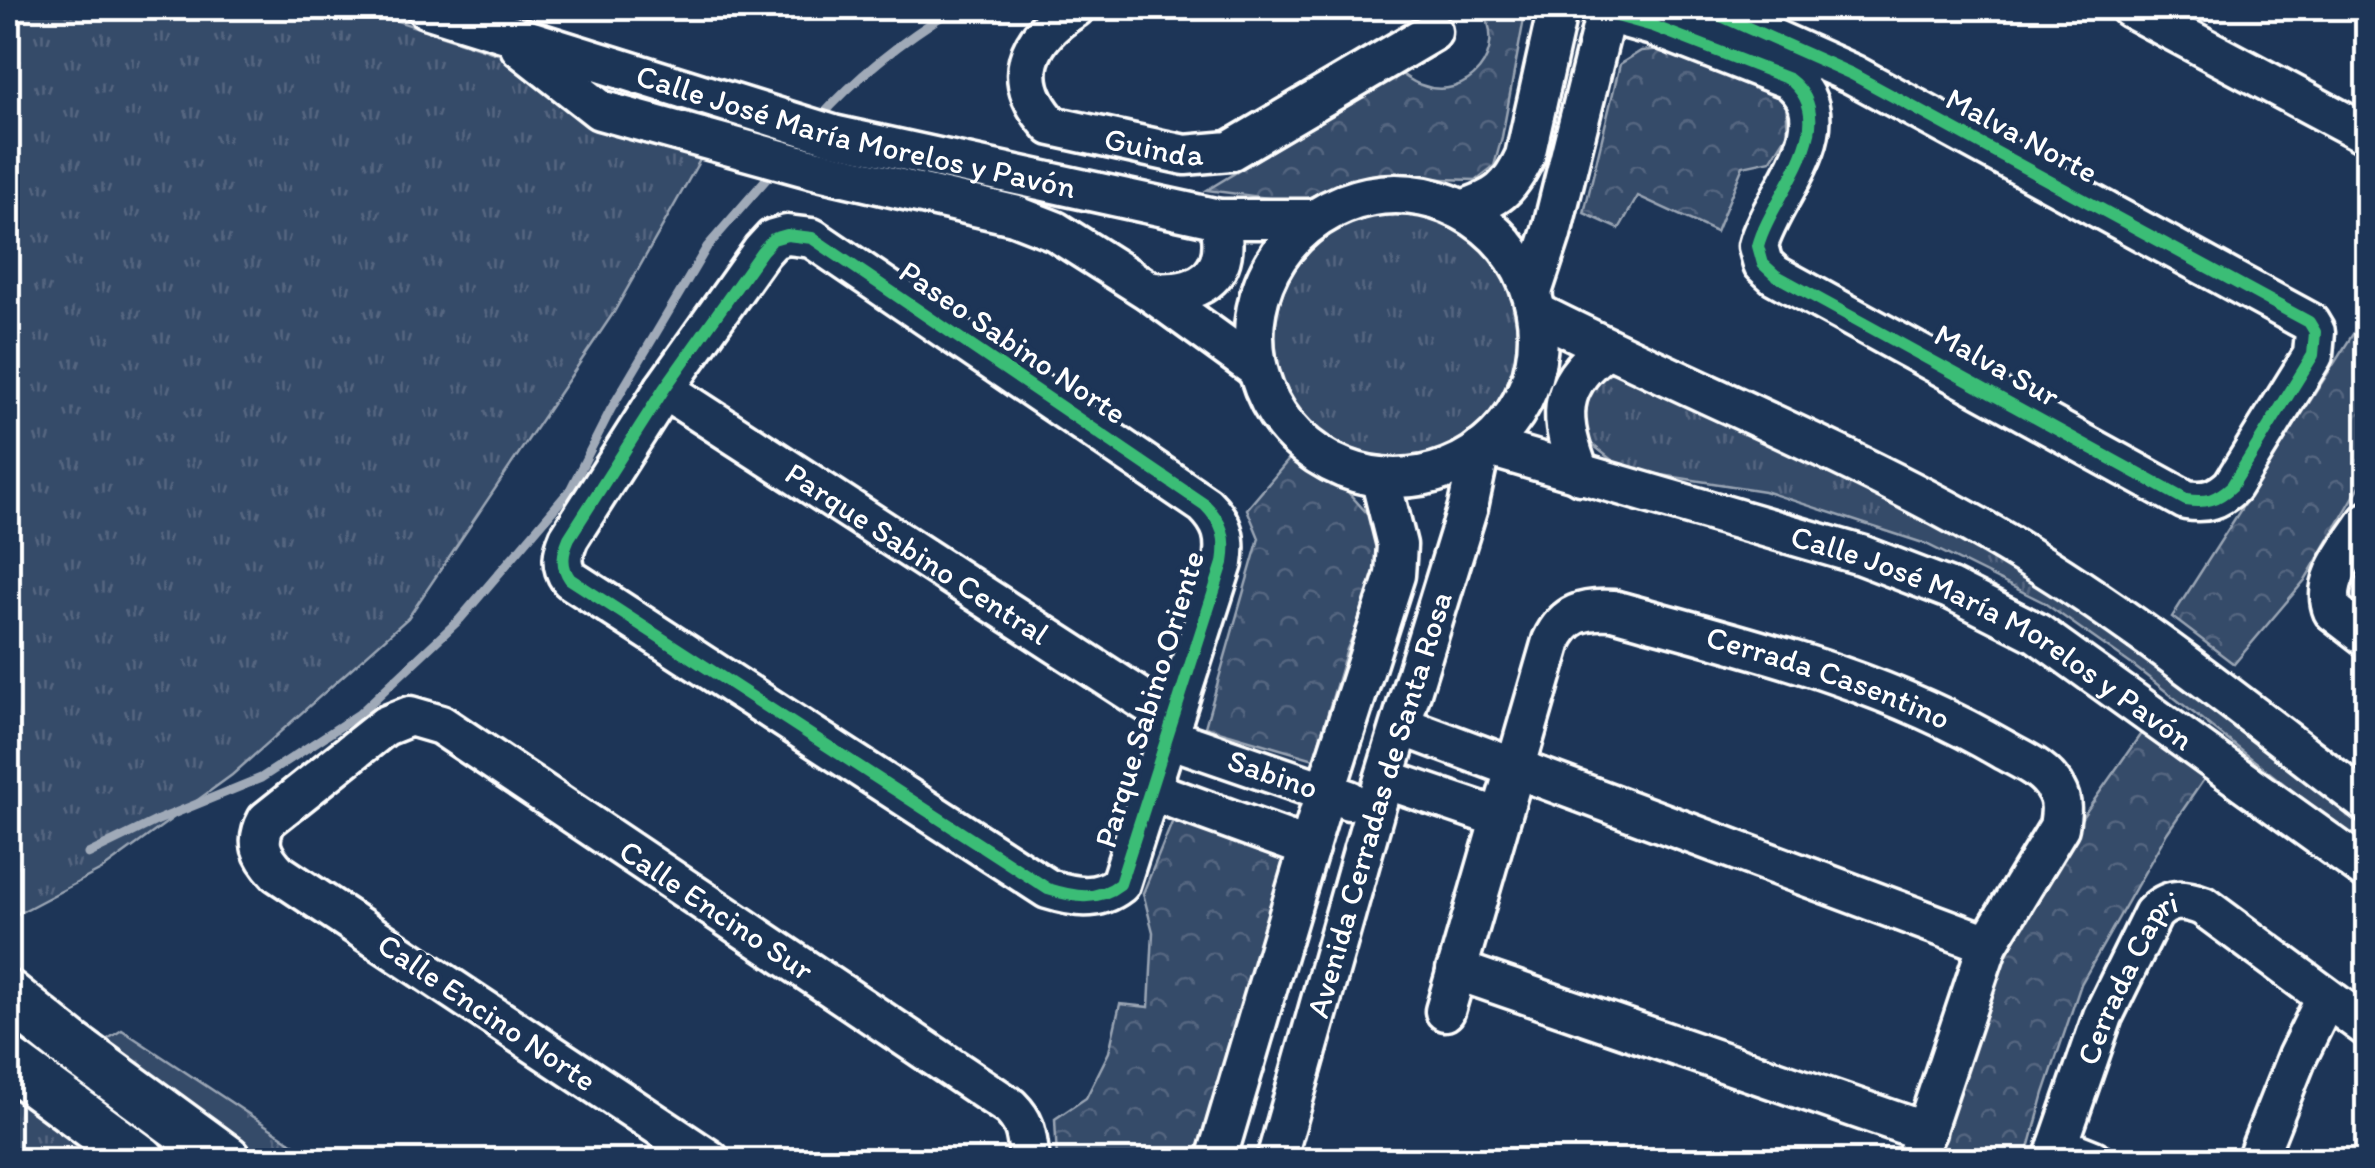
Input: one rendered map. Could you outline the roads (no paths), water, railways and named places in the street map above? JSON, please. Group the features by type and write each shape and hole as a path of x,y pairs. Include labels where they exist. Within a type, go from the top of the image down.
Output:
{"main road":[{"path":"8,995 226,1160"},
{"path":"8,1062 141,1160"}],"street":[{"name":"Calle José María Morelos y Pavón","path":"426,8 833,134 1219,219 1314,219"},
{"name":"Guinda","path":"1075,8 1052,22 1032,48 1026,69 1038,111 1052,126 1185,156 1230,152 1432,32"},
{"path":"1462,210 1498,196 1520,167 1558,8"},
{"name":"Malva Norte","path":"1703,8 1852,74 2310,322 2314,332 2313,354 2232,486 2219,498"},
{"path":"2130,8 2368,135"},
{"path":"1534,302 1606,10 1789,79 1807,101 1812,133"},
{"name":"Calle José María Morelos y Pavón","path":"498,31 600,110 814,169 1014,215 1055,231 1151,292 1257,369"},
{"path":"1812,133 1852,74"},
{"name":"Malva Sur","path":"1812,133 1760,236 1758,255 1775,276 2186,500 2219,498"},
{"path":"1387,194 1426,197 1462,210 1505,244 1523,271 1534,302 1537,350 1529,386 1504,428 1462,462 1422,476 1380,477 1334,464 1307,447 1275,412 1257,369 1253,331 1259,294 1286,245 1314,219 1348,202 1387,194"},
{"path":"1151,292 1184,292 1210,279 1222,254 1219,219"},
{"name":"Paseo Sabino Norte","path":"664,389 762,251 773,240 787,235 812,238 1204,505"},
{"name":"Calle José María Morelos y Pavón","path":"1534,302 1607,348 1840,454 1995,536 2134,626 2368,804"},
{"path":"1580,476 1567,438 1565,400 1582,371 1607,348"},
{"name":"Parque Sabino Central","path":"664,389 1171,729"},
{"name":"Parque Sabino Oriente","path":"664,389 569,538 562,559 564,571 1048,889 1072,896 1093,897 1120,884 1152,791 1226,546 1217,517 1204,505"},
{"name":"Calle José María Morelos y Pavón","path":"1483,448 1861,555 1950,589 2038,633 2368,871"},
{"name":"Avenida Cerradas de Santa Rosa","path":"1276,1160 1483,448"},
{"name":"Avenida Cerradas de Santa Rosa","path":"1216,1160 1324,792 1395,575 1397,546 1380,477"},
{"path":"2368,521 2338,569 2329,594 2333,611 2368,638"},
{"name":"Cerrada Casentino","path":"1588,608 1613,610 1868,684 1950,718 2044,774 2058,791 2062,810 2059,827 1988,944 1922,1144 1456,970 1500,818 1552,641 1559,625 1588,608"},
{"name":"Calle Encino Sur","path":"266,860 259,845 260,832 267,820 385,726 410,716 441,725 1010,1106 1023,1119 1029,1133 1030,1160"},
{"path":"1402,726 1988,944"},
{"name":"Sabino","path":"1171,729 1324,792 1380,794"},
{"name":"Sabino","path":"1152,791 1309,848"},
{"path":"1380,794 1500,818"},
{"name":"Calle Encino Norte","path":"266,860 278,872 710,1160"},
{"name":"Cerrada Capri","path":"2093,1160 2056,1153 2103,1016 2153,914 2162,904 2178,900 2203,906 2368,1028"},
{"path":"1445,1011 1456,970"},
{"path":"2256,1160 2297,1057 2326,998"}],"waterway":[{"path":"818,120 882,59 955,8"},
{"path":"88,854 261,778 359,714 460,619 570,490 611,409 707,247 775,169"}]}
